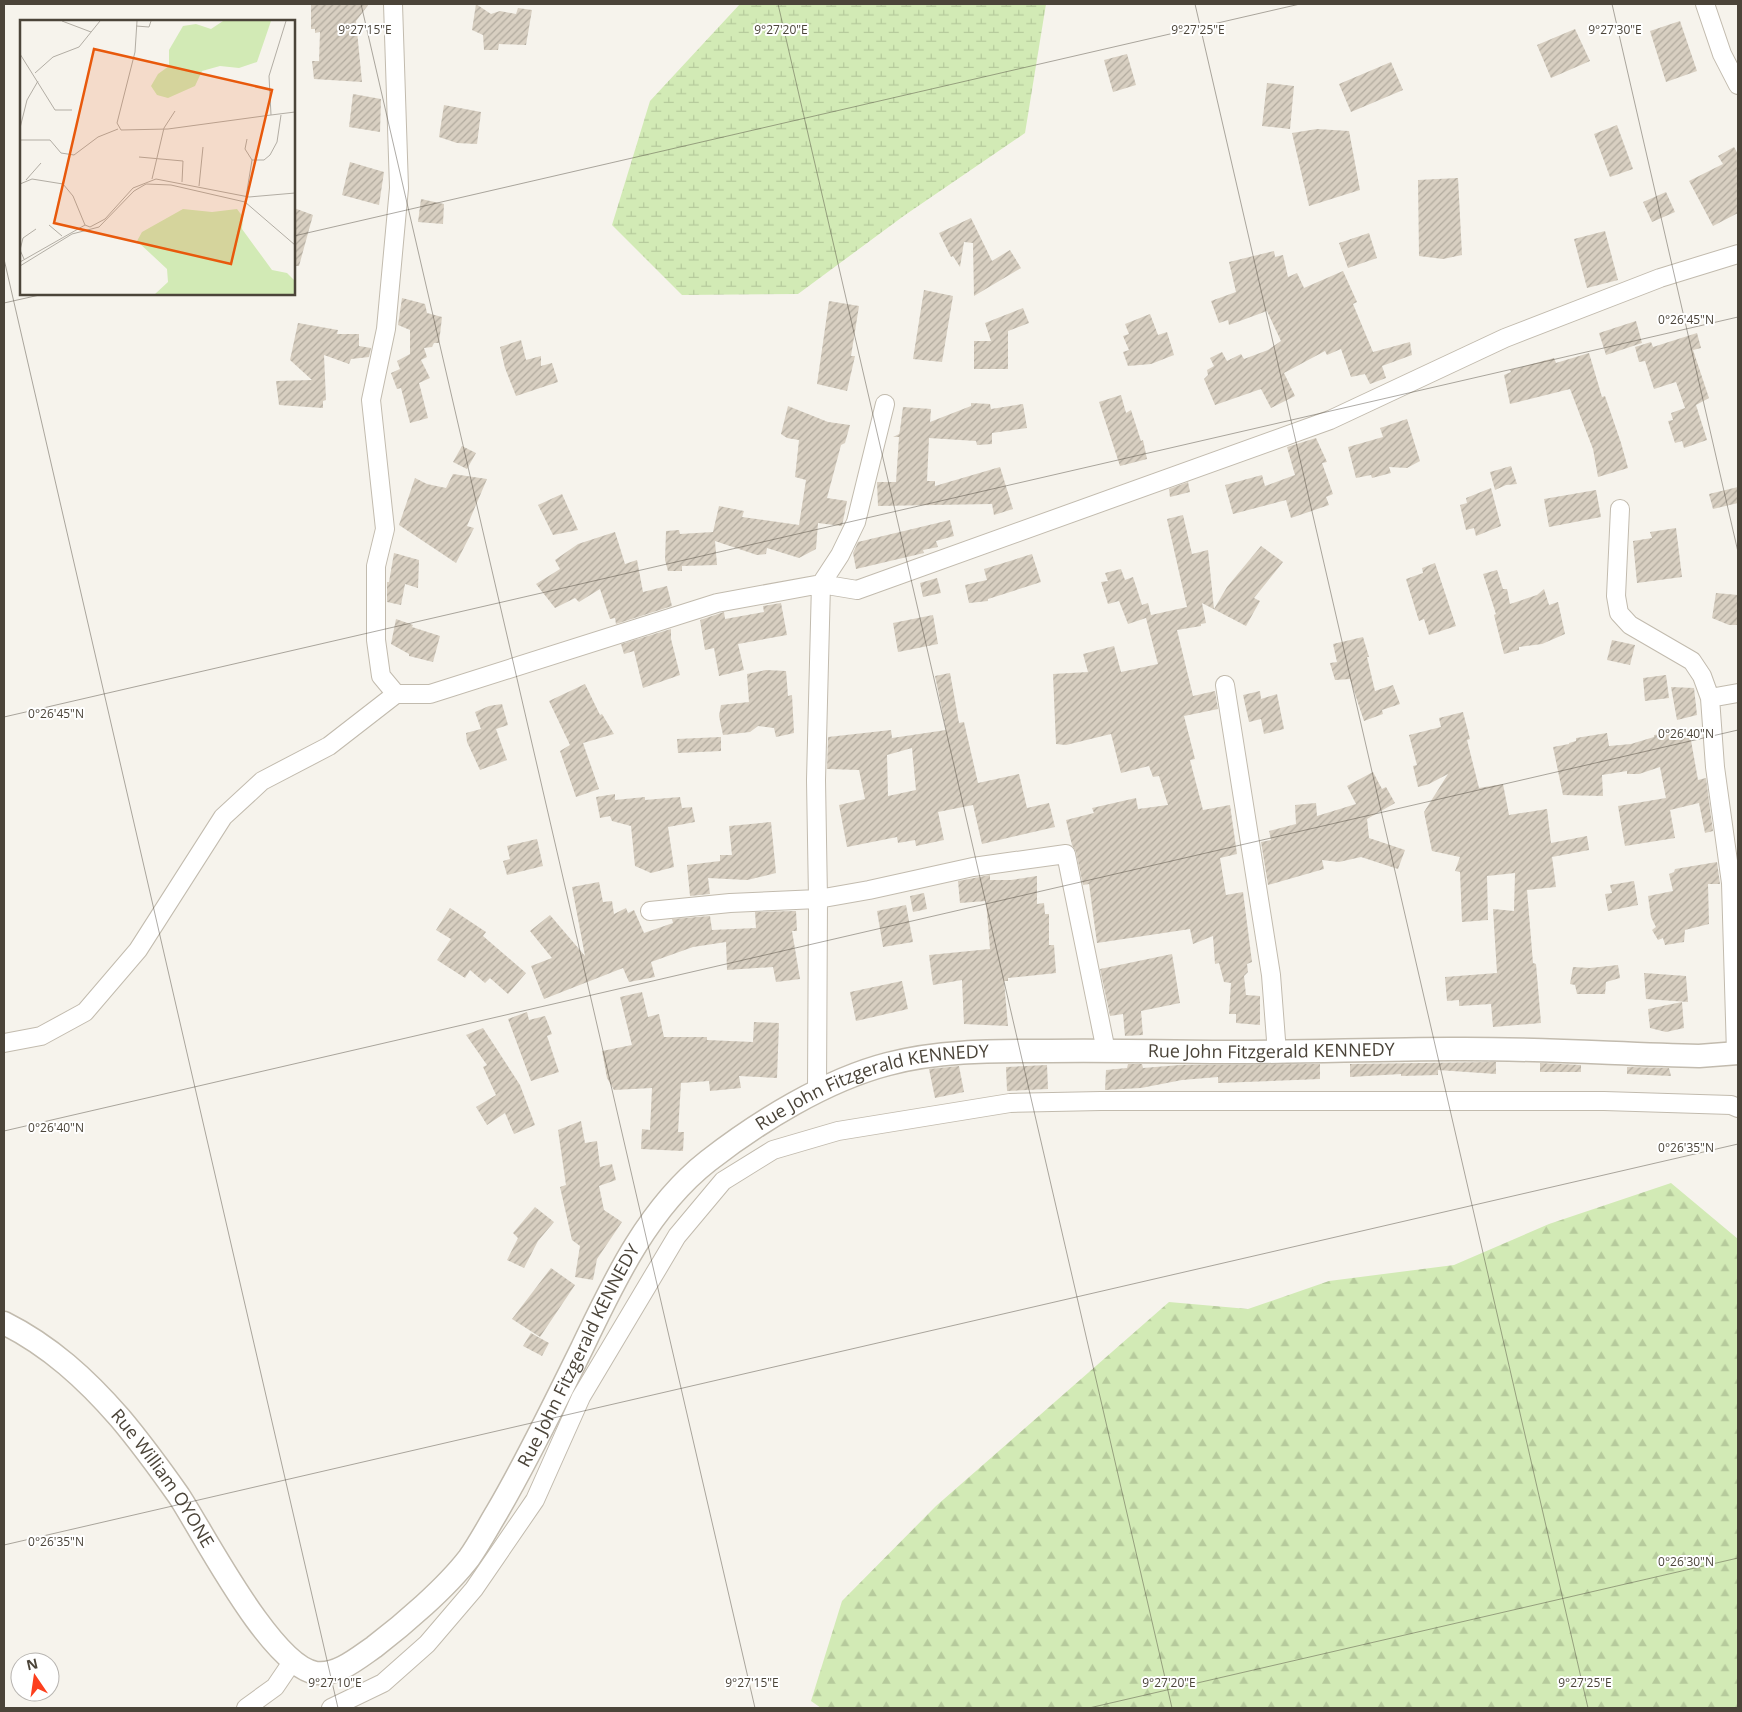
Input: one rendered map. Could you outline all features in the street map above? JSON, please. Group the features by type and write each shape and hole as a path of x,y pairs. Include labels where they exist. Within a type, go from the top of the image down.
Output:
{"street":[{"path":"393,4 399,188 386,329 371,400 385,529 376,566 376,640 381,676 396,694"},
{"path":"1705,4 1722,54 1738,85"},
{"path":"4,1043 41,1036 85,1012 138,950 224,817 262,781 330,746 396,694 430,694 717,603 821,584 858,590 1330,420 1505,338 1660,278 1738,254"},
{"path":"817,1091 818,899 816,780 821,584 840,555 856,522 885,404"},
{"path":"1620,509 1616,596 1619,613 1630,625 1692,661 1702,676 1710,698 1715,767 1731,883 1732,976 1737,1053"},
{"path":"1225,684 1271,975 1277,1053"},
{"path":"1710,698 1738,693"},
{"path":"650,912 730,902 818,899 973,867 1066,854 1106,1051"},
{"name":"Rue John Fitzgerald KENNEDY","path":"292,1662 316,1673 341,1669 402,1624 468,1560 528,1457 614,1282 658,1214 682,1185 706,1162 790,1106 817,1091 884,1064 948,1053 1106,1051 1277,1053 1453,1049 1699,1056 1737,1053"},
{"path":"331,1708 384,1683 426,1644 474,1588 535,1500 581,1397 677,1236 723,1181 772,1150 838,1131 1010,1103 1101,1101 1604,1101 1731,1105 1738,1108"},
{"name":"Rue William OYONE","path":"4,1322 34,1338 58,1357 89,1384 119,1417 182,1500 232,1582 268,1634 292,1662"},
{"path":"246,1708 275,1687 292,1662"}],"green space":[{"path":"740,4 1046,4 1025,133 905,215 798,294 682,295 612,225 650,101"},
{"path":"1671,1183 1738,1239 1738,1708 821,1708 811,1701 842,1601 936,1506 1169,1302 1248,1309 1329,1281 1454,1265 1549,1224"}],"building":[{"path":"311,4 369,4 356,21 362,82 314,79 312,61 319,61 320,32 315,33 315,29 311,29"},
{"path":"476,4 491,14 500,11 516,14 518,8 532,10 526,45 499,44 498,50 484,50 483,35 472,30"},
{"path":"1680,21 1697,71 1666,82 1650,31"},
{"path":"1575,29 1590,61 1551,78 1537,45"},
{"path":"1127,54 1136,85 1113,92 1104,60"},
{"path":"1391,62 1403,90 1351,112 1339,84"},
{"path":"1267,83 1294,86 1290,129 1262,126"},
{"path":"353,94 381,99 380,132 349,127"},
{"path":"444,105 481,112 477,144 457,143 439,137"},
{"path":"1617,125 1633,169 1610,177 1594,134"},
{"path":"1317,129 1349,131 1360,190 1309,206 1292,133"},
{"path":"1734,147 1738,154 1738,213 1713,226 1689,181 1723,164 1718,156"},
{"path":"350,162 384,172 379,205 342,195"},
{"path":"1458,178 1462,255 1443,259 1419,256 1418,180"},
{"path":"1666,192 1675,212 1652,222 1643,202"},
{"path":"421,199 444,204 443,224 418,222"},
{"path":"295,208 313,215 299,266 295,266"},
{"path":"971,218 992,261 1010,250 1021,268 974,296 973,243 964,242 960,267 953,256 951,257 939,233"},
{"path":"1605,231 1618,280 1587,288 1574,239"},
{"path":"1369,233 1377,258 1348,268 1339,243"},
{"path":"1274,251 1275,257 1283,255 1288,277 1297,273 1304,288 1343,271 1357,302 1353,304 1373,352 1410,342 1412,355 1382,366 1386,378 1370,384 1365,374 1351,377 1341,349 1327,355 1325,351 1284,373 1295,396 1271,408 1261,389 1215,405 1204,379 1208,375 1207,370 1214,366 1210,358 1222,352 1227,361 1241,354 1244,359 1268,350 1281,341 1267,311 1229,325 1228,320 1219,323 1211,301 1236,292 1229,262"},
{"path":"924,290 953,296 942,362 913,359"},
{"path":"402,298 425,304 427,313 442,317 439,343 434,343 432,347 424,348 427,357 421,360 430,378 419,383 428,418 410,423 401,388 397,389 391,373 400,369 397,361 410,354 410,330 398,325"},
{"path":"829,301 859,306 851,356 855,356 847,391 817,384"},
{"path":"1023,308 1029,323 1008,331 1008,369 974,369 974,341 991,341 985,323"},
{"path":"1150,314 1158,335 1167,332 1174,355 1151,364 1128,366 1123,352 1129,350 1123,336 1129,334 1125,324"},
{"path":"1636,321 1642,343 1606,355 1599,333"},
{"path":"298,323 338,330 337,334 359,334 359,346 371,348 369,357 351,359 349,364 324,355 326,400 323,401 323,408 279,405 276,381 312,380 290,360"},
{"path":"1697,333 1701,348 1693,350 1709,398 1696,405 1707,440 1684,448 1682,441 1675,443 1668,421 1673,420 1671,413 1685,408 1676,382 1654,389 1645,361 1639,362 1635,347 1651,342 1653,347"},
{"path":"521,340 526,360 541,356 541,366 552,363 558,382 516,396 505,368 500,347"},
{"path":"1589,353 1602,397 1605,396 1628,468 1598,477 1593,449 1570,389 1510,404 1504,375 1511,372 1510,370 1554,358 1556,363"},
{"path":"1121,395 1126,413 1131,410 1141,441 1143,440 1147,459 1120,466 1099,402"},
{"path":"971,403 990,404 991,409 1023,404 1027,428 992,433 992,444 977,445 976,441 929,438 927,481 935,481 935,486 1000,467 1013,509 994,515 992,504 878,506 877,482 896,482 899,437 893,437 899,434 903,407 931,409 930,422 971,406"},
{"path":"788,406 828,422 850,425 845,443 841,445 827,498 847,501 842,526 818,523 816,549 799,558 767,548 766,554 757,555 715,541 717,565 682,566 682,571 668,571 665,560 666,531 679,530 680,534 713,532 719,506 744,511 742,517 799,525 806,480 795,477 799,440 787,438 781,434"},
{"path":"1407,419 1420,461 1407,468 1389,467 1391,473 1372,478 1371,475 1356,478 1348,447 1383,437 1380,428"},
{"path":"1316,438 1327,462 1322,463 1333,494 1326,497 1329,505 1291,518 1286,500 1233,514 1225,485 1262,475 1265,486 1295,475 1287,447"},
{"path":"462,446 476,453 467,469 453,462"},
{"path":"1511,466 1517,484 1506,485 1495,490 1490,472"},
{"path":"453,474 487,479 467,526 474,528 456,563 399,525 415,478 427,484 446,488"},
{"path":"1188,482 1190,492 1170,497 1169,489"},
{"path":"1738,487 1738,503 1713,509 1709,494"},
{"path":"1491,488 1501,526 1476,536 1474,528 1466,530 1460,505 1467,503 1466,498"},
{"path":"1596,490 1601,517 1549,527 1544,499"},
{"path":"562,494 578,530 553,535 538,505"},
{"path":"1183,515 1192,554 1208,550 1214,609 1227,587 1261,546 1283,562 1254,598 1260,601 1246,626 1202,603 1206,623 1201,624 1201,626 1177,630 1193,696 1215,691 1218,709 1184,716 1195,759 1190,760 1203,810 1230,805 1237,854 1220,858 1226,895 1243,892 1252,962 1247,964 1248,972 1244,976 1246,995 1260,996 1260,1025 1236,1023 1236,1014 1229,1014 1231,983 1224,982 1219,963 1215,964 1213,936 1193,944 1190,929 1097,943 1089,884 1083,885 1076,852 1072,845 1066,820 1094,813 1092,808 1136,798 1138,809 1168,805 1159,776 1153,777 1149,766 1121,773 1111,734 1066,745 1056,744 1053,674 1088,672 1083,654 1114,646 1121,672 1158,664 1146,618 1128,624 1119,601 1108,604 1101,582 1108,581 1105,573 1121,569 1125,580 1133,577 1142,605 1148,603 1151,615 1187,607 1167,519"},
{"path":"950,520 954,536 936,541 938,547 923,550 924,553 856,569 853,553 858,542"},
{"path":"1676,528 1682,577 1637,583 1633,541 1652,538 1650,532"},
{"path":"615,532 625,564 637,560 643,592 667,586 672,606 616,624 615,618 610,619 600,589 579,602 575,598 555,608 536,584 560,569 555,560 578,544"},
{"path":"394,553 419,560 418,588 405,584 401,605 387,602 387,582 389,582"},
{"path":"1032,554 1041,582 988,599 988,601 969,603 965,585 987,580 984,569"},
{"path":"1435,563 1456,626 1429,635 1424,619 1419,621 1406,579 1423,573 1422,568"},
{"path":"1497,570 1503,589 1507,589 1510,604 1537,595 1544,589 1549,605 1558,602 1565,634 1542,644 1519,647 1519,650 1504,654 1494,615 1496,614 1483,574"},
{"path":"937,578 941,593 923,597 920,583"},
{"path":"1716,593 1738,595 1738,625 1729,625 1712,618"},
{"path":"781,603 787,635 738,644 744,670 719,676 714,648 705,650 700,620 724,612 725,619 764,612 763,606"},
{"path":"933,615 938,644 898,652 893,623"},
{"path":"396,619 413,625 412,627 440,636 433,662 409,656 409,654 391,644"},
{"path":"671,629 671,639 680,675 643,688 634,651 624,654 621,644"},
{"path":"1363,637 1369,657 1367,657 1375,691 1393,685 1400,704 1382,710 1383,714 1364,721 1350,679 1335,680 1330,663 1337,662 1333,644"},
{"path":"1612,640 1635,645 1630,665 1607,660"},
{"path":"766,670 786,671 788,696 792,695 794,733 776,737 774,728 758,726 750,732 723,735 719,716 721,705 749,702 747,674"},
{"path":"950,673 959,723 964,722 978,783 1019,774 1027,808 1049,803 1055,827 982,844 973,805 938,812 944,840 916,846 915,840 898,843 897,837 847,847 839,805 865,799 859,770 827,769 828,737 891,730 892,738 946,730 935,676","holes":["912,748 916,790 888,796 887,755"]},
{"path":"1666,675 1669,698 1645,701 1643,678"},
{"path":"585,684 600,715 602,714 614,734 583,743 599,789 576,797 560,751 570,745 549,701"},
{"path":"1671,687 1694,688 1697,715 1677,720"},
{"path":"1260,691 1261,699 1277,694 1284,729 1264,734 1261,719 1249,722 1243,695"},
{"path":"502,704 508,725 496,729 507,760 480,770 467,742 466,733 481,729 475,712 489,706"},
{"path":"1463,712 1470,739 1467,740 1479,788 1503,784 1509,815 1547,809 1551,843 1587,836 1589,850 1552,857 1556,887 1527,890 1533,963 1536,964 1541,1023 1493,1027 1491,1004 1459,1006 1459,1000 1447,1001 1445,977 1497,973 1493,909 1514,911 1515,873 1487,876 1488,920 1462,922 1460,872 1455,871 1460,857 1432,851 1424,812 1448,774 1429,784 1418,787 1413,766 1417,765 1409,735 1441,727 1439,718"},
{"path":"1689,729 1698,780 1706,778 1713,831 1705,833 1699,803 1670,810 1675,838 1625,846 1618,806 1666,798 1660,767 1639,774 1627,774 1627,771 1602,775 1603,796 1563,795 1553,747 1569,744 1576,741 1576,738 1607,733 1609,746 1631,744 1654,737 1654,735"},
{"path":"721,737 721,751 678,753 677,739"},
{"path":"1373,772 1382,789 1386,787 1395,803 1367,819 1369,838 1405,850 1398,869 1361,857 1339,862 1322,860 1324,869 1268,885 1261,842 1271,840 1269,831 1296,824 1295,805 1316,803 1317,816 1356,804 1347,786"},
{"path":"615,794 615,800 645,797 645,800 680,797 682,808 692,807 695,822 668,827 674,867 651,873 635,866 631,826 612,821 610,816 600,818 596,797"},
{"path":"771,822 776,873 747,880 708,878 710,894 690,896 687,865 720,861 720,855 732,855 729,826"},
{"path":"537,839 543,866 507,875 503,861 510,859 507,846"},
{"path":"1717,862 1720,884 1708,884 1709,924 1685,930 1684,942 1665,945 1663,938 1658,940 1652,930 1656,927 1651,917 1648,896 1673,891 1669,874 1674,872 1675,869"},
{"path":"990,875 990,880 1011,880 1037,876 1037,904 1044,903 1045,914 1049,914 1049,945 1054,945 1056,973 1008,978 1008,981 1004,981 1008,1026 964,1024 962,980 933,985 929,955 990,949 986,901 960,903 958,881"},
{"path":"1634,881 1638,905 1608,911 1605,894 1612,893 1610,885"},
{"path":"599,882 603,902 612,901 614,914 626,908 628,913 634,910 644,933 673,923 672,919 710,916 712,930 756,928 755,912 796,911 797,931 792,931 800,979 776,982 773,967 727,970 726,942 693,947 651,962 655,977 629,982 623,968 544,999 531,966 552,958 530,931 550,915 585,956 572,887"},
{"path":"924,893 927,909 913,912 910,896"},
{"path":"906,905 913,942 883,947 877,911"},
{"path":"450,908 486,932 483,936 526,973 508,994 490,978 485,983 470,970 465,978 437,960 451,939 436,930"},
{"path":"1172,954 1180,1003 1141,1011 1143,1035 1125,1036 1123,1014 1110,1016 1100,969"},
{"path":"1618,965 1620,978 1606,982 1605,994 1577,994 1575,985 1570,984 1573,967 1590,968"},
{"path":"1644,973 1686,976 1688,1002 1646,999"},
{"path":"902,981 908,1009 856,1021 850,992"},
{"path":"642,992 648,1017 659,1014 664,1037 707,1037 707,1040 753,1042 754,1022 779,1023 777,1078 739,1076 741,1088 710,1091 709,1081 681,1083 678,1132 684,1132 683,1151 641,1149 642,1129 650,1130 652,1088 614,1090 607,1078 602,1051 632,1045 620,997"},
{"path":"1682,1002 1684,1028 1666,1032 1650,1028 1648,1009"},
{"path":"527,1012 529,1020 545,1016 552,1034 547,1036 559,1072 531,1081 508,1019"},
{"path":"483,1028 520,1085 535,1125 514,1134 505,1113 487,1125 476,1107 496,1095 483,1067 487,1065 466,1035"},
{"path":"1496,1062 1496,1074 1438,1070 1438,1075 1401,1076 1401,1074 1350,1077 1350,1064"},
{"path":"1540,1063 1581,1065 1581,1072 1540,1072"},
{"path":"1128,1064 1142,1064 1143,1068 1180,1065 1320,1064 1320,1079 1218,1083 1218,1077 1182,1080 1141,1088 1105,1090 1106,1070 1127,1068"},
{"path":"1047,1065 1048,1089 1007,1091 1006,1067"},
{"path":"959,1066 964,1092 935,1098 929,1069"},
{"path":"1627,1067 1669,1068 1671,1076 1627,1074"},
{"path":"581,1121 585,1143 597,1141 600,1167 612,1164 616,1180 599,1186 604,1210 622,1222 597,1259 593,1280 575,1277 580,1246 572,1240 560,1187 566,1185 558,1130"},
{"path":"535,1207 554,1222 538,1241 524,1268 507,1260 518,1238 513,1233"},
{"path":"551,1268 575,1285 540,1337 512,1319"},
{"path":"531,1333 549,1343 542,1356 523,1346"}]}
